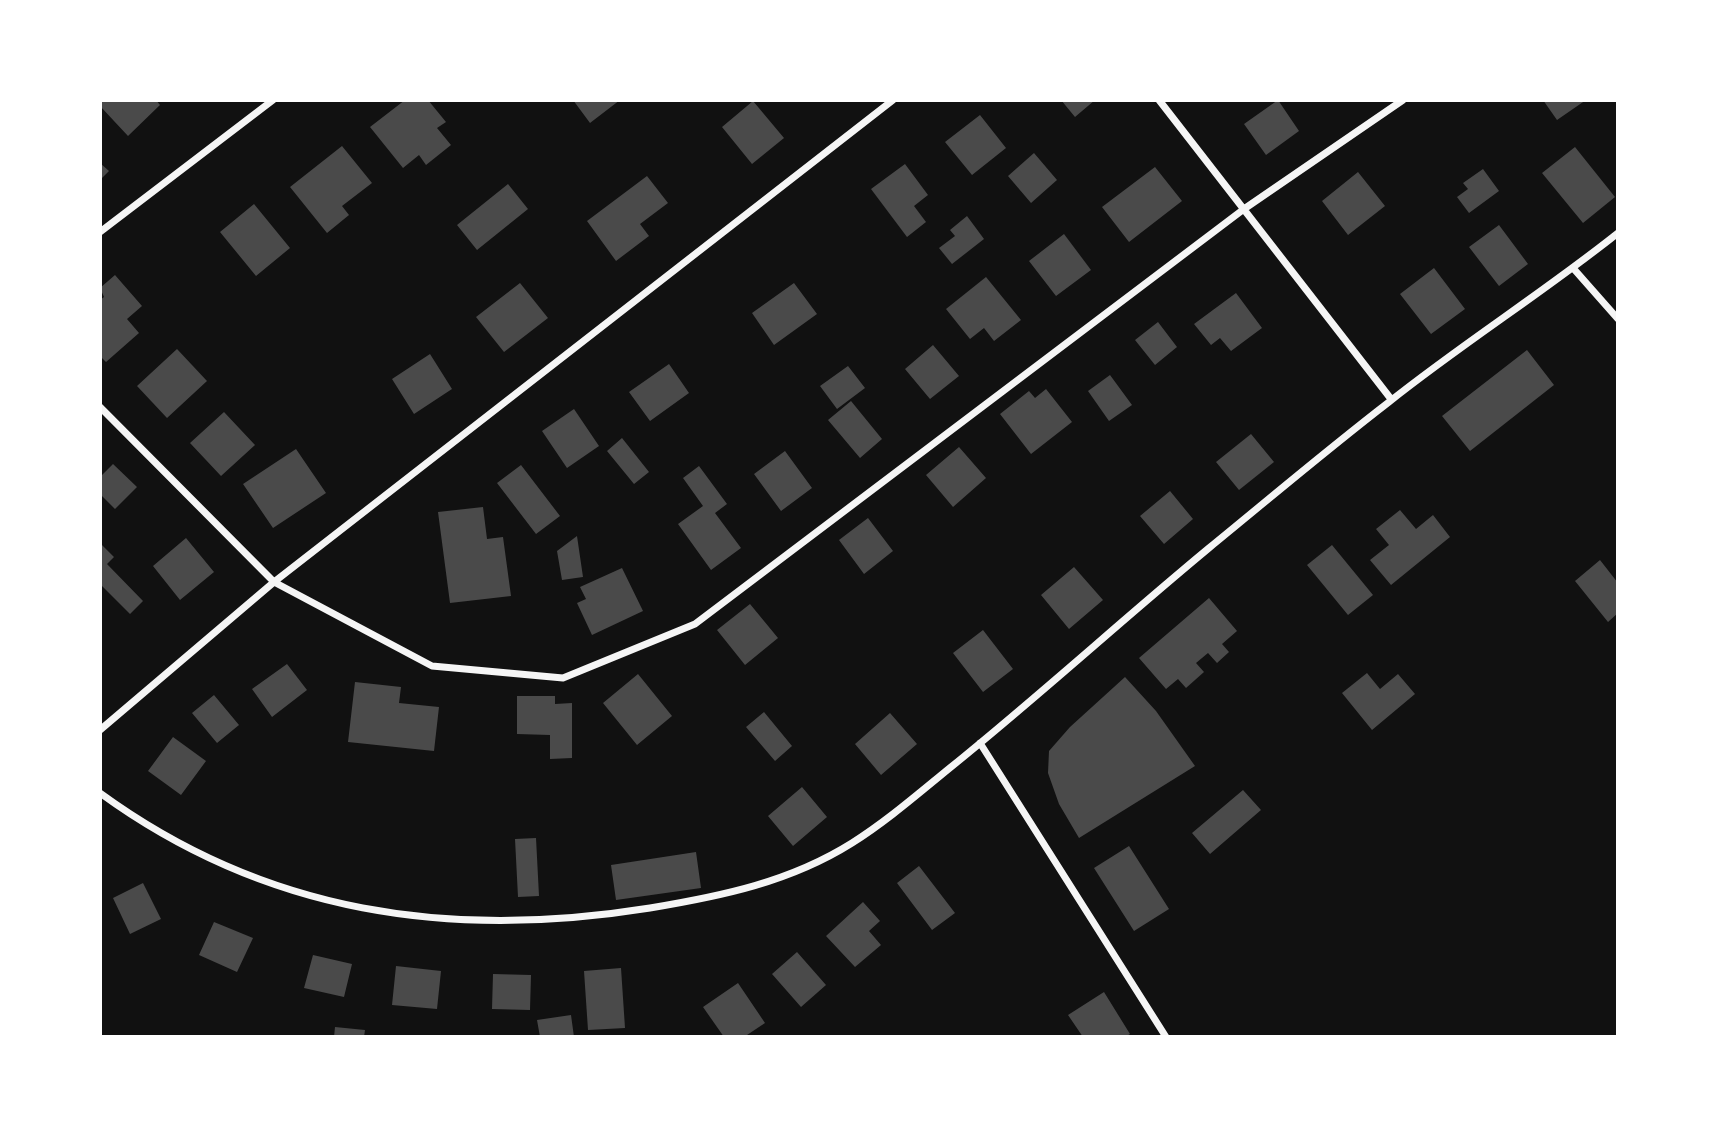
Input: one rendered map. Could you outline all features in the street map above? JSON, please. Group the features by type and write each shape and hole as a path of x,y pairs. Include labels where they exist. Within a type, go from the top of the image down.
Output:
{"street":[{"path":"100,232 273,100"},
{"path":"100,730 274,582 893,100"},
{"path":"1159,100 1391,400"},
{"path":"100,407 274,582 432,666 563,678 695,624 1244,209 1403,100"},
{"path":"100,793 134,818 201,856 270,883 366,910 430,918 529,921 630,911 724,895 767,884 851,844 980,743 1139,605 1391,400 1618,233"},
{"path":"1573,268 1618,319"},
{"path":"980,743 1166,1037"}],"building":[{"path":"100,100 156,100 160,105 128,136 100,106"},
{"path":"405,100 428,100 446,122 437,128 451,145 426,165 419,155 403,168 370,127"},
{"path":"573,100 620,100 590,123"},
{"path":"1061,100 1095,100 1075,117"},
{"path":"1278,100 1299,131 1266,155 1244,124"},
{"path":"1543,100 1586,100 1557,120"},
{"path":"753,101 784,138 752,164 722,127"},
{"path":"980,115 1006,148 972,175 945,142"},
{"path":"342,146 372,183 342,206 349,215 327,233 290,187"},
{"path":"1575,147 1615,197 1583,223 1542,173"},
{"path":"1034,153 1057,180 1031,203 1008,176"},
{"path":"100,163 109,171 100,180"},
{"path":"905,164 928,195 914,206 926,222 907,237 871,189"},
{"path":"1155,167 1182,201 1129,242 1102,207"},
{"path":"1483,169 1499,191 1469,213 1457,197 1468,189 1463,183"},
{"path":"1358,172 1385,206 1348,235 1322,201"},
{"path":"647,176 668,203 640,224 649,236 616,261 587,221"},
{"path":"508,184 528,209 477,250 457,225"},
{"path":"254,204 290,248 256,276 220,232"},
{"path":"967,216 984,239 952,264 939,248 955,236 950,230"},
{"path":"1499,225 1528,264 1499,286 1469,247"},
{"path":"1064,234 1091,270 1056,296 1029,261"},
{"path":"1434,268 1465,309 1431,334 1400,294"},
{"path":"115,275 142,306 127,319 139,333 106,362 100,356 100,300 104,297 100,288"},
{"path":"986,277 1021,320 994,341 984,328 970,339 946,309"},
{"path":"520,283 548,318 504,352 476,317"},
{"path":"794,283 817,314 774,345 752,313"},
{"path":"1236,293 1262,328 1231,351 1220,338 1211,345 1194,324"},
{"path":"1158,322 1177,347 1155,365 1135,340"},
{"path":"933,345 959,376 930,399 905,369"},
{"path":"177,349 207,381 167,418 137,386"},
{"path":"1527,350 1554,385 1470,451 1442,416"},
{"path":"430,354 452,389 414,414 392,379"},
{"path":"669,364 689,393 650,421 629,392"},
{"path":"848,366 865,388 837,409 820,386"},
{"path":"1110,375 1132,405 1109,421 1088,391"},
{"path":"1046,389 1072,422 1031,454 1000,414 1029,391 1035,398"},
{"path":"851,401 882,439 860,458 828,420"},
{"path":"574,409 599,446 567,468 542,431"},
{"path":"224,412 255,445 221,476 190,443"},
{"path":"1251,434 1274,462 1239,490 1216,462"},
{"path":"622,438 649,472 634,484 607,451"},
{"path":"959,447 986,478 953,507 926,475"},
{"path":"296,449 326,493 273,528 243,484"},
{"path":"785,451 812,488 781,511 754,474"},
{"path":"113,464 137,487 115,509 100,494 100,477"},
{"path":"521,465 560,516 536,534 497,483"},
{"path":"699,466 727,504 715,513 741,548 711,570 678,524 703,506 683,478"},
{"path":"1170,491 1193,519 1164,544 1140,516"},
{"path":"483,507 487,539 503,537 511,596 450,603 438,512"},
{"path":"1400,510 1416,529 1433,515 1450,537 1391,585 1370,560 1389,545 1376,529"},
{"path":"868,518 893,551 864,574 839,540"},
{"path":"577,536 583,577 562,580 557,551"},
{"path":"186,538 214,572 180,600 153,566"},
{"path":"102,545 114,557 107,564 143,601 130,614 100,584"},
{"path":"1332,545 1373,595 1348,615 1307,565"},
{"path":"1600,560 1618,583 1618,613 1608,622 1575,581"},
{"path":"1074,567 1103,600 1069,629 1041,595"},
{"path":"622,568 643,611 592,635 577,603 586,599 580,587"},
{"path":"1209,598 1237,631 1222,644 1229,652 1217,663 1208,653 1196,663 1204,672 1186,688 1178,679 1166,689 1139,658"},
{"path":"750,604 778,638 745,665 717,630"},
{"path":"983,630 1013,669 983,692 953,653"},
{"path":"287,664 307,690 272,717 252,689"},
{"path":"1367,673 1380,689 1398,674 1415,694 1372,730 1342,693"},
{"path":"638,674 672,716 637,745 603,703"},
{"path":"1125,677 1156,711 1195,766 1079,838 1059,804 1048,773 1049,751 1070,727"},
{"path":"355,682 401,687 399,703 439,707 434,751 348,742"},
{"path":"214,695 239,725 217,743 192,713"},
{"path":"517,696 555,696 555,704 572,703 572,758 550,759 550,735 517,734"},
{"path":"764,712 792,746 775,761 746,727"},
{"path":"890,713 917,744 881,775 855,744"},
{"path":"173,737 206,761 181,795 148,771"},
{"path":"802,787 827,817 793,846 768,816"},
{"path":"1243,790 1261,810 1210,854 1192,833"},
{"path":"536,838 539,896 518,897 515,839"},
{"path":"1129,846 1169,909 1134,931 1094,868"},
{"path":"696,852 701,888 616,900 611,865"},
{"path":"919,866 955,913 932,930 897,883"},
{"path":"143,883 161,919 130,934 113,898"},
{"path":"863,902 880,921 869,931 881,945 855,967 826,936"},
{"path":"214,922 253,938 237,972 199,955"},
{"path":"797,952 826,985 801,1007 772,974"},
{"path":"313,955 352,964 344,997 304,988"},
{"path":"396,966 441,971 437,1009 392,1005"},
{"path":"621,968 625,1028 588,1030 584,971"},
{"path":"493,974 531,975 530,1010 492,1009"},
{"path":"738,983 765,1023 744,1037 724,1037 703,1007"},
{"path":"1104,992 1130,1034 1125,1037 1083,1037 1068,1015"},
{"path":"571,1015 574,1037 540,1037 537,1020"},
{"path":"335,1027 365,1030 364,1037 334,1037"}]}
